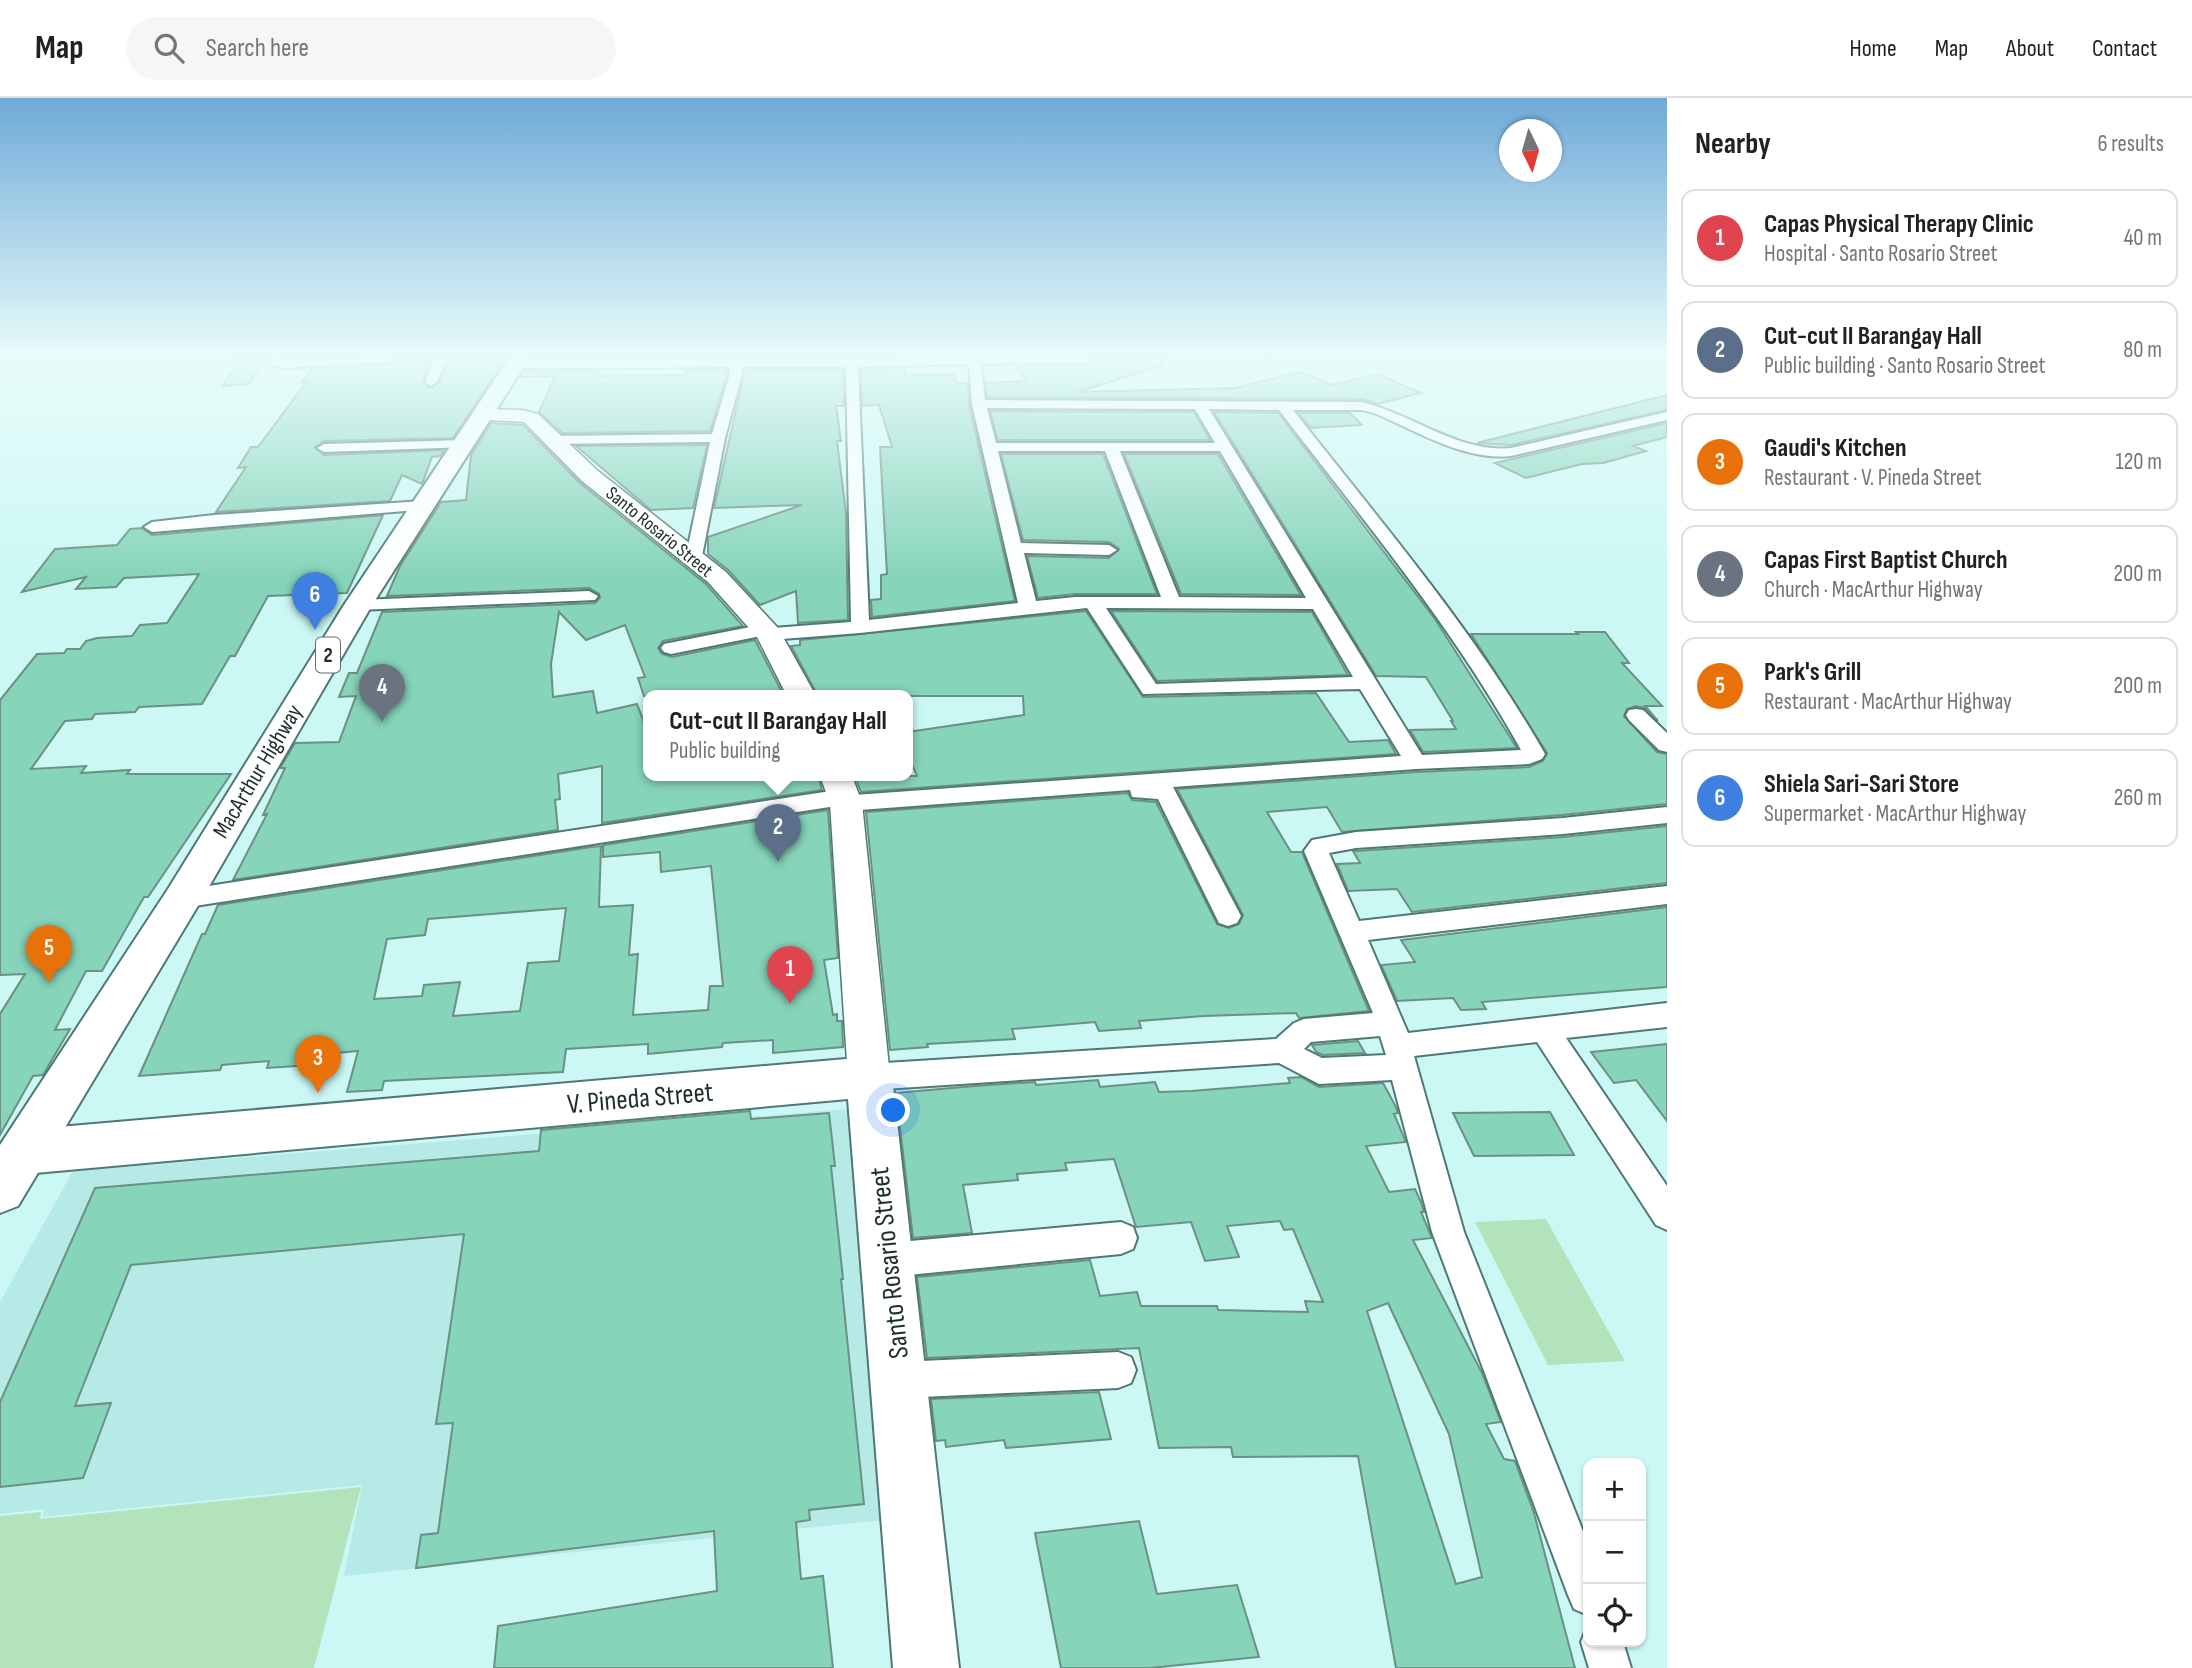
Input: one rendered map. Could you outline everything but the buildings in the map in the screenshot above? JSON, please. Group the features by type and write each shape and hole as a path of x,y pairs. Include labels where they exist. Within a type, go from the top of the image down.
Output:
{"main road":[{"name":"MacArthur Highway","path":"8,1165 182,899 358,604 473,430"},
{"name":"V. Pineda Street","path":"8,1165 869,1077"},
{"name":"Santo Rosario Street","path":"869,1077 926,1668"}],"street":[{"name":"Santo Rosario Street","path":"543,430 590,476 717,576 767,632 799,690"},
{"path":"694,556 720,430"},
{"path":"855,430 860,628"},
{"path":"986,430 1028,606"},
{"path":"1216,430 1318,604 1416,762"},
{"path":"182,899 842,792 1115,785 1416,762 1530,757 1534,754 1502,695 1466,642 1302,430"},
{"path":"1426,430 1468,448 1491,454 1511,452 1605,430"},
{"path":"552,440 718,438"},
{"path":"324,448 464,444"},
{"path":"990,447 1227,447"},
{"path":"1111,448 1172,602"},
{"path":"152,527 214,520 424,506"},
{"path":"1013,548 1109,550"},
{"path":"358,604 589,596"},
{"path":"671,648 767,632 860,628 1028,606 1093,602 1318,604"},
{"path":"1093,602 1146,686 1155,692 1366,683"},
{"path":"1636,715 1666,743"},
{"path":"1115,785 1121,792 1164,791 1228,916"},
{"name":"Santo Rosario Street","path":"842,792 869,1077"},
{"path":"1584,1584 1448,1232 1398,1045 1353,932 1316,851 1320,846 1356,840 1563,826 1667,815"},
{"path":"1353,932 1667,895"},
{"path":"1398,1045 1304,1031 1282,1051 1319,1071 1398,1045 1667,1014"},
{"path":"1545,1030 1667,1214"},
{"name":"V. Pineda Street","path":"869,1077 1282,1051"},
{"path":"888,1260 1121,1238"},
{"path":"900,1380 1118,1370"},
{"path":"1604,1647 1610,1668"}],"shaded area":[{"path":"848,1109 893,1519 344,1576 362,1485 42,1517 45,1509 0,1514 0,1302 73,1171"}],"green space":[{"path":"1546,1219 1625,1361 1548,1365 1475,1222"},
{"path":"361,1487 314,1668 0,1668 0,1516 41,1512 40,1519"}],"place":[{"name":"Shiela Sari-Sari Store","path":"315,630"},
{"name":"Capas First Baptist Church","path":"382,722"},
{"name":"Cut-cut II Barangay Hall","path":"778,862"},
{"name":"Park's Grill","path":"49,983"},
{"name":"Capas Physical Therapy Clinic","path":"790,1004"},
{"name":"Gaudi's Kitchen","path":"318,1093"}]}
